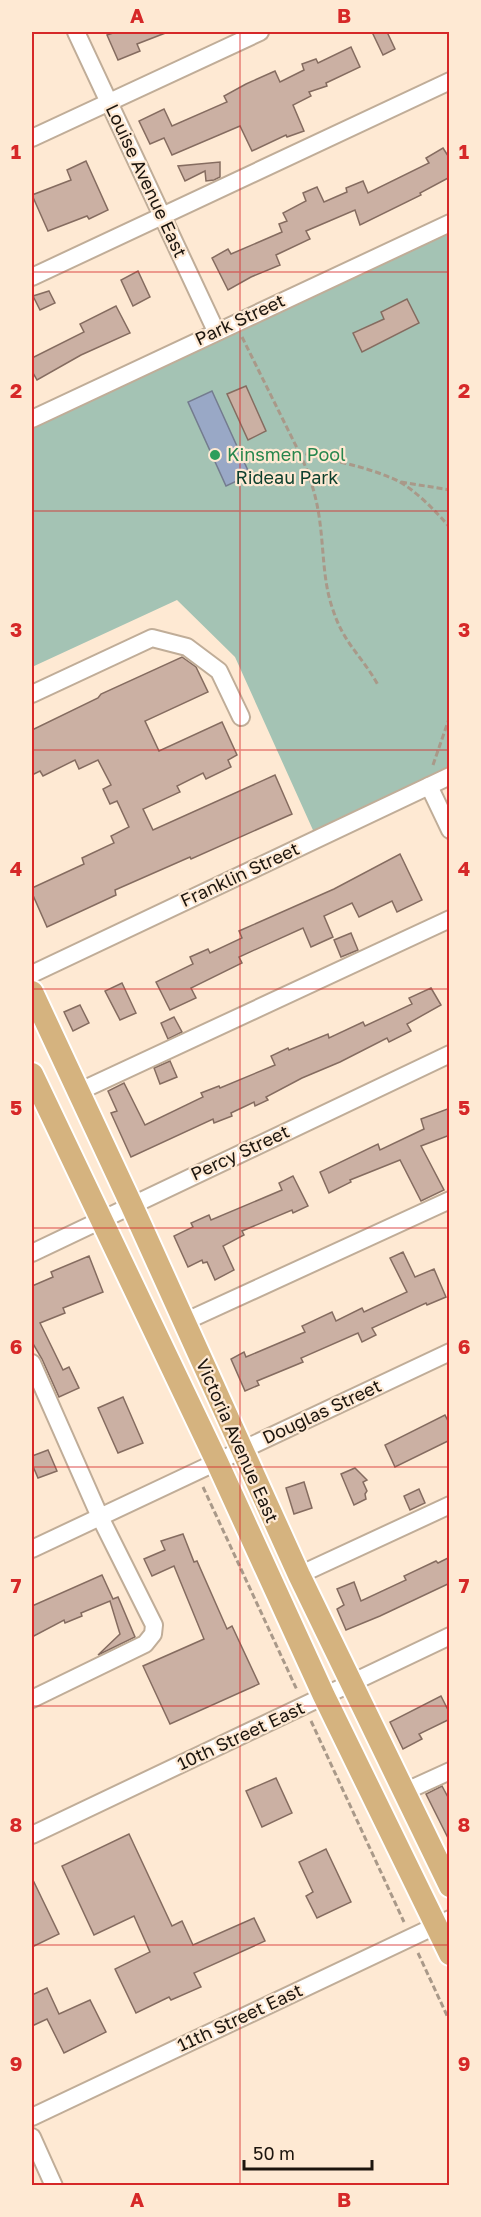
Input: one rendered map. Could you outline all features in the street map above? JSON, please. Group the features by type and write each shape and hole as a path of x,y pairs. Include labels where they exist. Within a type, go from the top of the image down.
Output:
{"main road":[{"name":"Victoria Avenue East","path":"32,992 299,1575 450,1886"},
{"name":"Victoria Avenue East","path":"32,1074 217,1462 314,1701 443,1922 450,1954"}],"street":[{"name":"Louise Avenue East","path":"76,32 216,331"},
{"path":"32,138 260,32"},
{"path":"32,278 450,81"},
{"name":"Park Street","path":"32,419 450,223"},
{"path":"32,694 152,638 187,648 219,670 241,717"},
{"name":"Franklin Street","path":"32,974 450,776"},
{"path":"429,786 450,830"},
{"path":"78,1092 450,920"},
{"name":"Percy Street","path":"32,1253 450,1054"},
{"path":"184,1322 450,1200"},
{"name":"Douglas Street","path":"32,1549 450,1352"},
{"path":"32,1363 37,1389 154,1625 153,1634 145,1644 32,1699"},
{"path":"299,1575 450,1505"},
{"name":"10th Street East","path":"32,1835 450,1636"},
{"path":"404,1792 450,1771"},
{"name":"11th Street East","path":"32,2117 443,1922"},
{"path":"32,2137 54,2186"}],"path":[{"path":"234,323 300,452 316,499 324,571 332,608 345,639 370,670 378,685"},
{"path":"300,452 353,465 399,481 450,490"},
{"path":"399,481 450,528"},
{"path":"429,786 450,716"},
{"path":"196,1472 314,1701 410,1937 450,2022"}],"green space":[{"name":"Rideau Park","path":"449,223 449,776 317,839 235,657 177,600 32,667 32,419"}],"water":[{"path":"212,391 250,475 226,486 188,402"}],"building":[{"path":"116,32 168,32 137,44 140,51 118,60 107,35"},
{"path":"372,32 387,32 395,49 383,55"},
{"path":"351,47 360,67 326,83 327,86 309,92 311,96 293,105 304,131 287,137 286,135 252,151 240,126 172,155 164,138 150,144 139,121 164,109 172,126 227,102 224,96 275,71 280,82 304,70 302,64 316,59 318,63"},
{"path":"443,148 450,159 450,177 420,193 421,195 360,225 355,210 306,231 310,239 276,255 280,265 228,290 212,258 228,249 231,254 282,232 279,224 287,221 283,213 306,201 303,193 317,187 324,202 347,192 346,188 363,181 368,193 429,163 426,158"},
{"path":"86,161 108,210 89,219 87,216 48,231 32,195 71,180 67,170"},
{"path":"220,162 220,177 206,181 205,171 185,181 178,166"},
{"path":"138,271 150,297 133,306 121,280"},
{"path":"49,291 55,303 40,310 33,296"},
{"path":"407,299 419,323 362,352 353,333 384,319 381,312"},
{"path":"116,306 130,333 81,355 37,380 32,371 32,358 84,332 80,324"},
{"path":"246,386 266,431 248,440 227,394"},
{"path":"182,657 196,667 208,692 145,721 159,751 222,722 237,755 228,760 231,767 206,779 203,773 177,786 180,792 143,809 153,830 275,775 292,814 115,890 116,895 47,927 32,888 84,864 82,858 114,843 111,836 129,827 117,801 110,804 103,789 111,785 98,760 79,769 75,760 43,776 40,771 32,775 32,730 98,698 101,694"},
{"path":"400,854 422,900 397,912 392,901 359,917 352,903 324,916 333,937 311,947 303,928 239,957 242,963 191,988 196,998 170,1010 156,982 193,964 190,957 208,949 210,953 242,938 239,931 334,889"},
{"path":"351,933 358,950 341,957 334,940"},
{"path":"122,983 136,1013 120,1020 105,991"},
{"path":"431,988 441,1005 407,1024 411,1031 389,1042 387,1038 302,1078 266,1097 268,1100 255,1106 254,1102 231,1113 232,1116 214,1123 213,1119 131,1157 111,1113 117,1111 108,1091 124,1083 145,1125 203,1097 201,1093 219,1086 220,1088 275,1065 271,1056 328,1034 329,1038 363,1022 365,1026 412,1004 409,998"},
{"path":"80,1005 89,1023 73,1031 64,1012"},
{"path":"174,1017 182,1032 168,1039 161,1023"},
{"path":"170,1061 177,1077 160,1084 154,1068"},
{"path":"450,1108 450,1135 421,1146 444,1190 421,1201 400,1160 350,1180 351,1182 329,1193 320,1172 378,1144 380,1150 424,1129 421,1119"},
{"path":"293,1176 308,1206 293,1213 292,1210 242,1231 244,1235 223,1246 234,1270 215,1280 207,1262 203,1263 202,1260 188,1267 174,1236 193,1227 191,1223 209,1215 211,1220 282,1190 279,1183"},
{"path":"403,1252 415,1277 434,1269 446,1297 427,1305 426,1303 372,1328 376,1335 362,1342 358,1333 301,1358 303,1362 257,1381 259,1385 245,1391 231,1359 244,1352 246,1357 305,1332 302,1326 332,1312 336,1321 362,1308 364,1312 407,1292 390,1258"},
{"path":"89,1256 103,1292 63,1308 65,1313 40,1323 63,1370 69,1367 79,1388 59,1397 32,1342 32,1286 53,1277 51,1272"},
{"path":"123,1397 143,1443 118,1453 98,1408"},
{"path":"445,1415 450,1425 450,1440 395,1467 385,1445"},
{"path":"48,1450 57,1471 38,1478 32,1464 32,1456"},
{"path":"355,1468 367,1480 363,1482 367,1491 366,1499 354,1505 341,1474"},
{"path":"304,1482 312,1508 294,1514 286,1488"},
{"path":"419,1489 425,1503 410,1510 404,1496"},
{"path":"183,1534 227,1629 232,1626 259,1684 170,1724 143,1666 204,1639 174,1566 152,1576 144,1559 165,1550 161,1541"},
{"path":"450,1557 450,1583 346,1630 337,1609 344,1605 337,1589 354,1582 361,1601 406,1580 404,1576"},
{"path":"102,1575 113,1599 118,1597 135,1637 98,1655 120,1634 110,1601 81,1613 82,1616 65,1623 64,1620 32,1637 32,1606"},
{"path":"441,1696 450,1714 450,1719 419,1734 422,1739 403,1749 390,1722"},
{"path":"276,1778 292,1813 262,1827 246,1791"},
{"path":"442,1786 450,1801 450,1842 426,1794"},
{"path":"129,1834 172,1926 182,1921 193,1945 254,1918 265,1941 194,1973 201,1987 171,2000 169,1997 136,2013 115,1969 150,1952 134,1916 94,1935 62,1866"},
{"path":"326,1849 351,1902 317,1918 306,1896 313,1892 299,1862"},
{"path":"32,1878 59,1934 32,1947"},
{"path":"47,1988 59,2014 90,2000 106,2032 64,2053 47,2019 32,2026 32,1995"}],"place":[{"name":"Kinsmen Pool","path":"215,455"}]}
